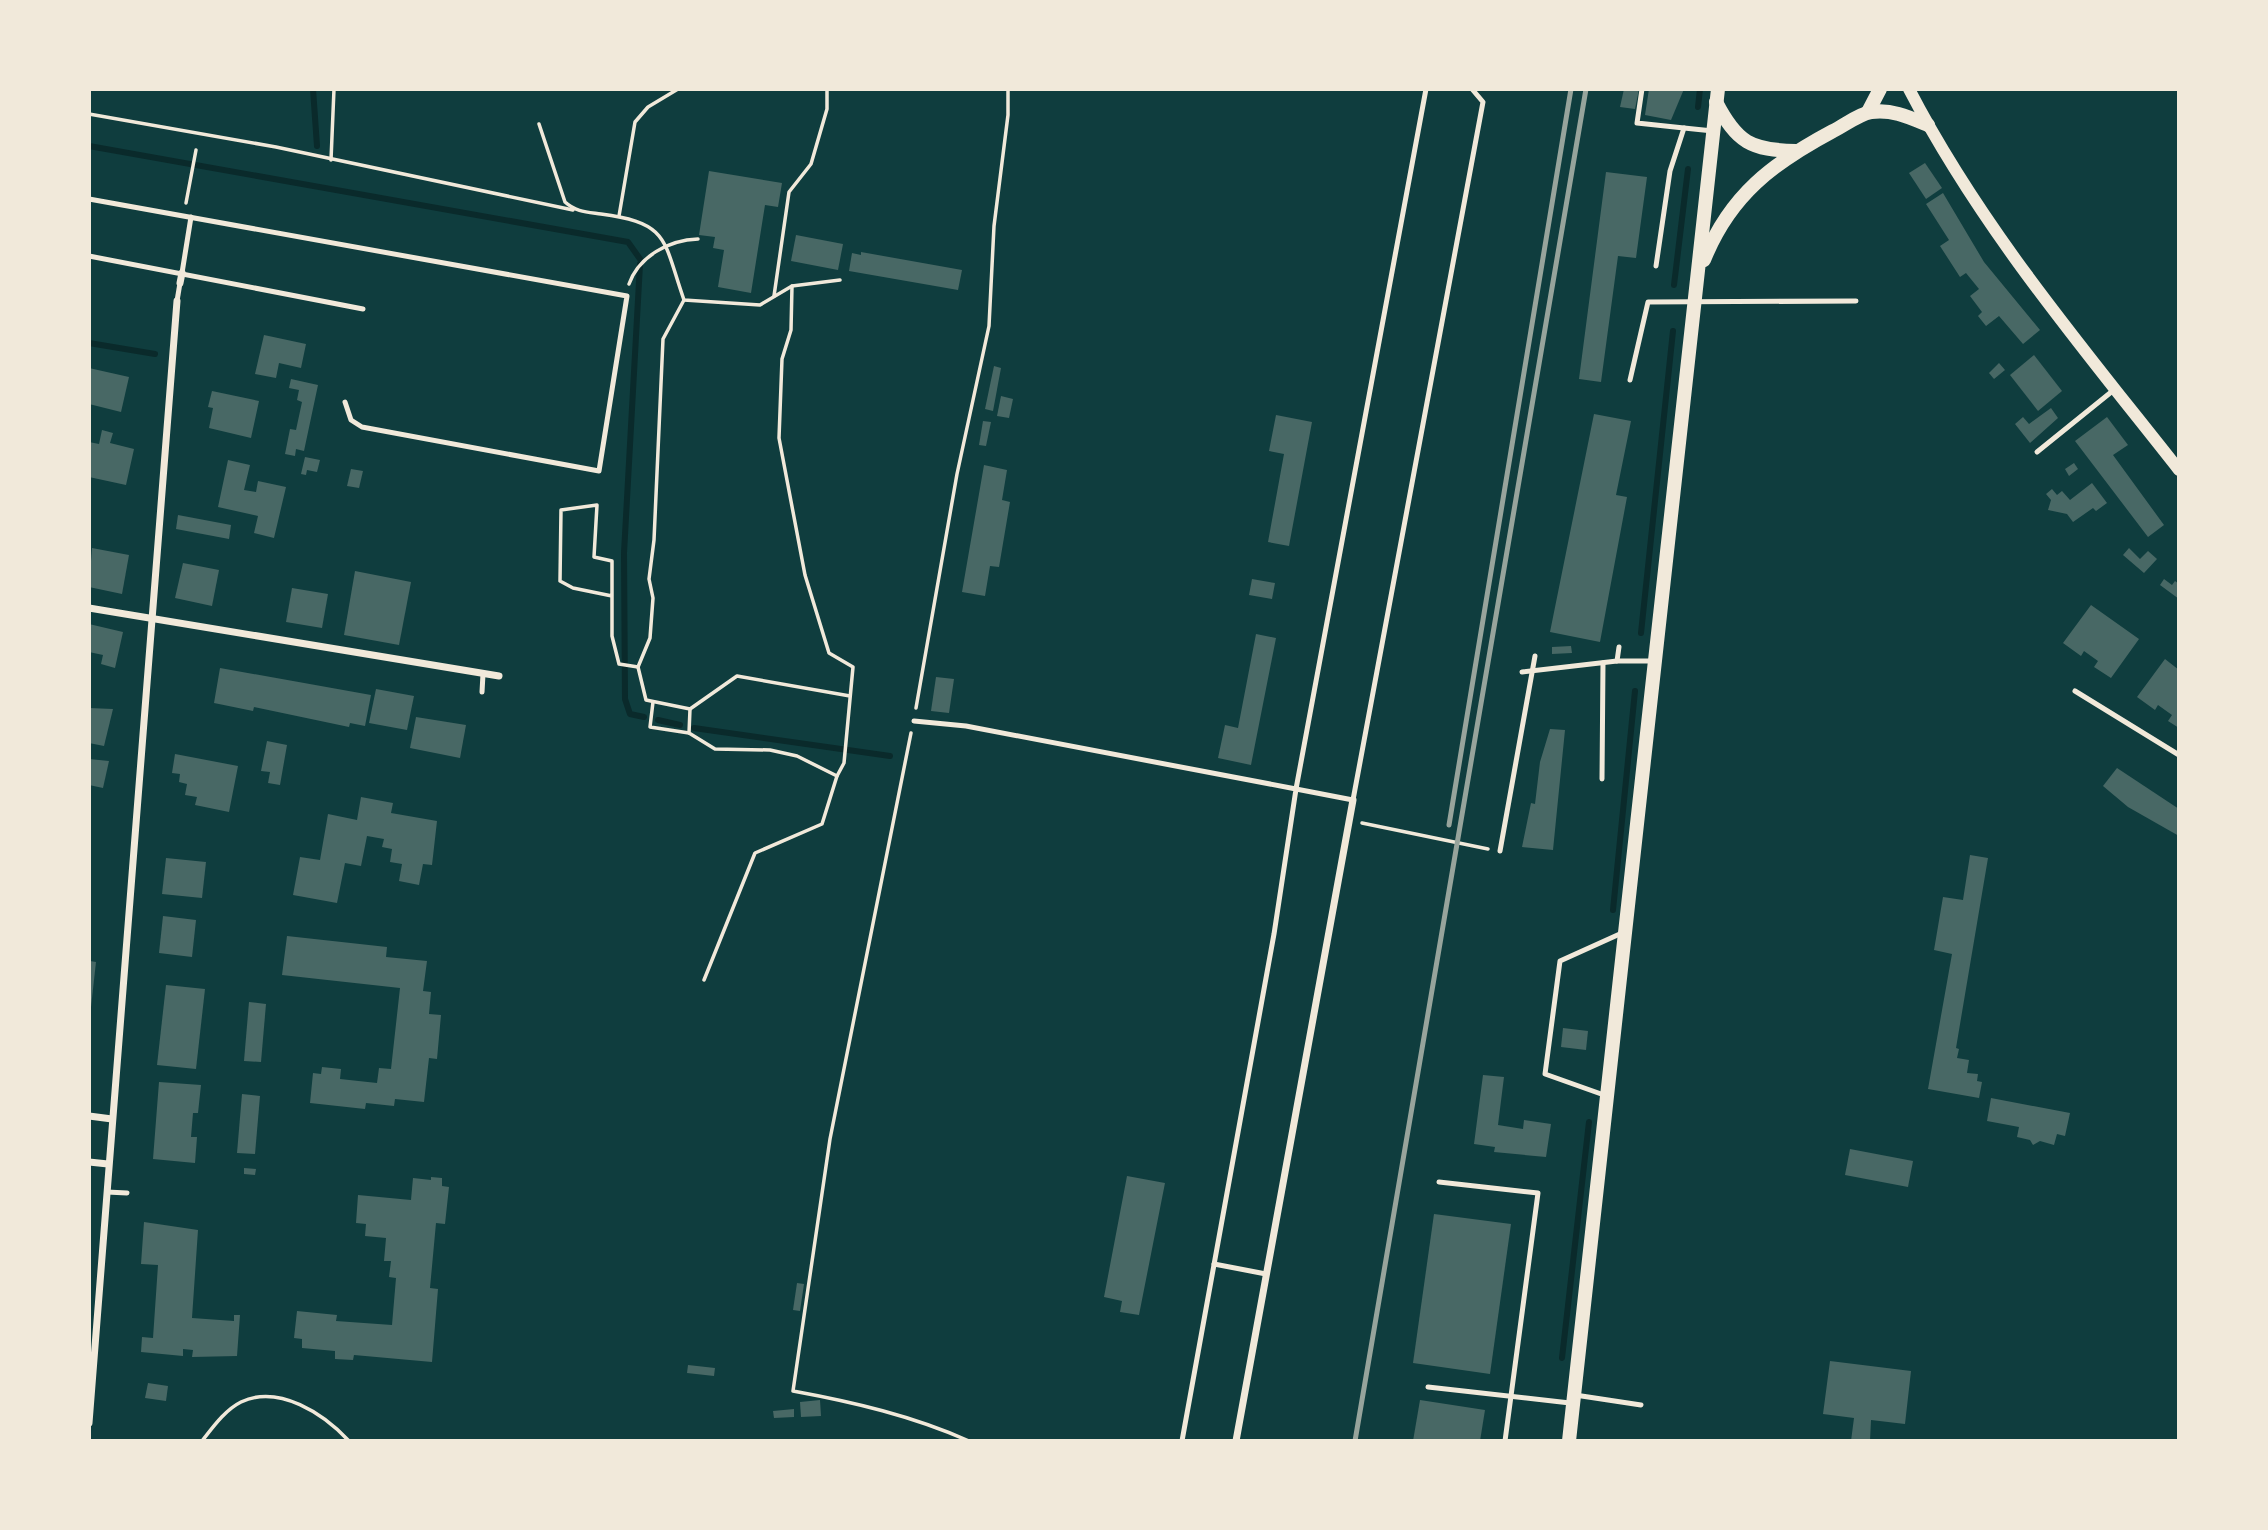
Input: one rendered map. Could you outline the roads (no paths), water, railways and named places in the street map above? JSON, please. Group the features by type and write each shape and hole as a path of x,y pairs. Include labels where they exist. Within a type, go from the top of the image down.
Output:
{"main road":[{"path":"1868,112 1880,89"},
{"path":"1717,96 1728,124 1746,142 1757,148 1797,151"},
{"path":"1569,1441 1717,96"},
{"path":"1699,271 1733,206 1756,182 1797,151 1868,112 1891,111 1928,125"}],"street":[{"path":"1909,89 1928,125 2012,255 2179,470"},
{"path":"180,283 182,274"},
{"path":"89,1423 177,301"},
{"path":"89,608 499,676"},
{"path":"1236,1441 1353,800"},
{"path":"89,1116 113,1119"},
{"path":"89,1162 108,1164"}],"lane":[{"path":"1182,1441 1296,789 1426,89"},
{"path":"914,721 980,729 1353,800 1483,102 1472,89"},
{"path":"1642,89 1637,123 1713,131"},
{"path":"1656,266 1670,171 1684,128"},
{"path":"89,199 627,296 599,471 362,427 351,420 345,402"},
{"path":"182,274 187,217"},
{"path":"89,256 363,309"},
{"path":"177,301 180,283"},
{"path":"1630,380 1648,302 1856,301"},
{"path":"2036,452 2115,389"},
{"path":"1617,661 1619,647"},
{"path":"1500,851 1535,656"},
{"path":"1522,672 1617,661 1655,661"},
{"path":"1602,779 1603,663"},
{"path":"482,692 483,674"},
{"path":"2075,691 2179,755"},
{"path":"1607,1096 1545,1074 1560,961 1625,932"},
{"path":"1439,1182 1538,1193 1505,1441"},
{"path":"107,1192 127,1193"},
{"path":"1214,1264 1266,1274"},
{"path":"1428,1387 1511,1397 1641,1405"}],"waterway":[{"path":"313,89 317,146"},
{"path":"1698,107 1700,89"},
{"path":"89,146 628,242 640,259"},
{"path":"1674,285 1688,169"},
{"path":"640,264 624,553 625,699 630,714 644,717"},
{"path":"1641,633 1673,331"},
{"path":"89,343 155,354"},
{"path":"1613,910 1635,691"},
{"path":"658,720 680,725"},
{"path":"694,728 890,756"},
{"path":"1562,1358 1589,1122"}],"railway":[{"path":"1449,825 1571,89"},
{"path":"1355,1441 1586,89"}]}
